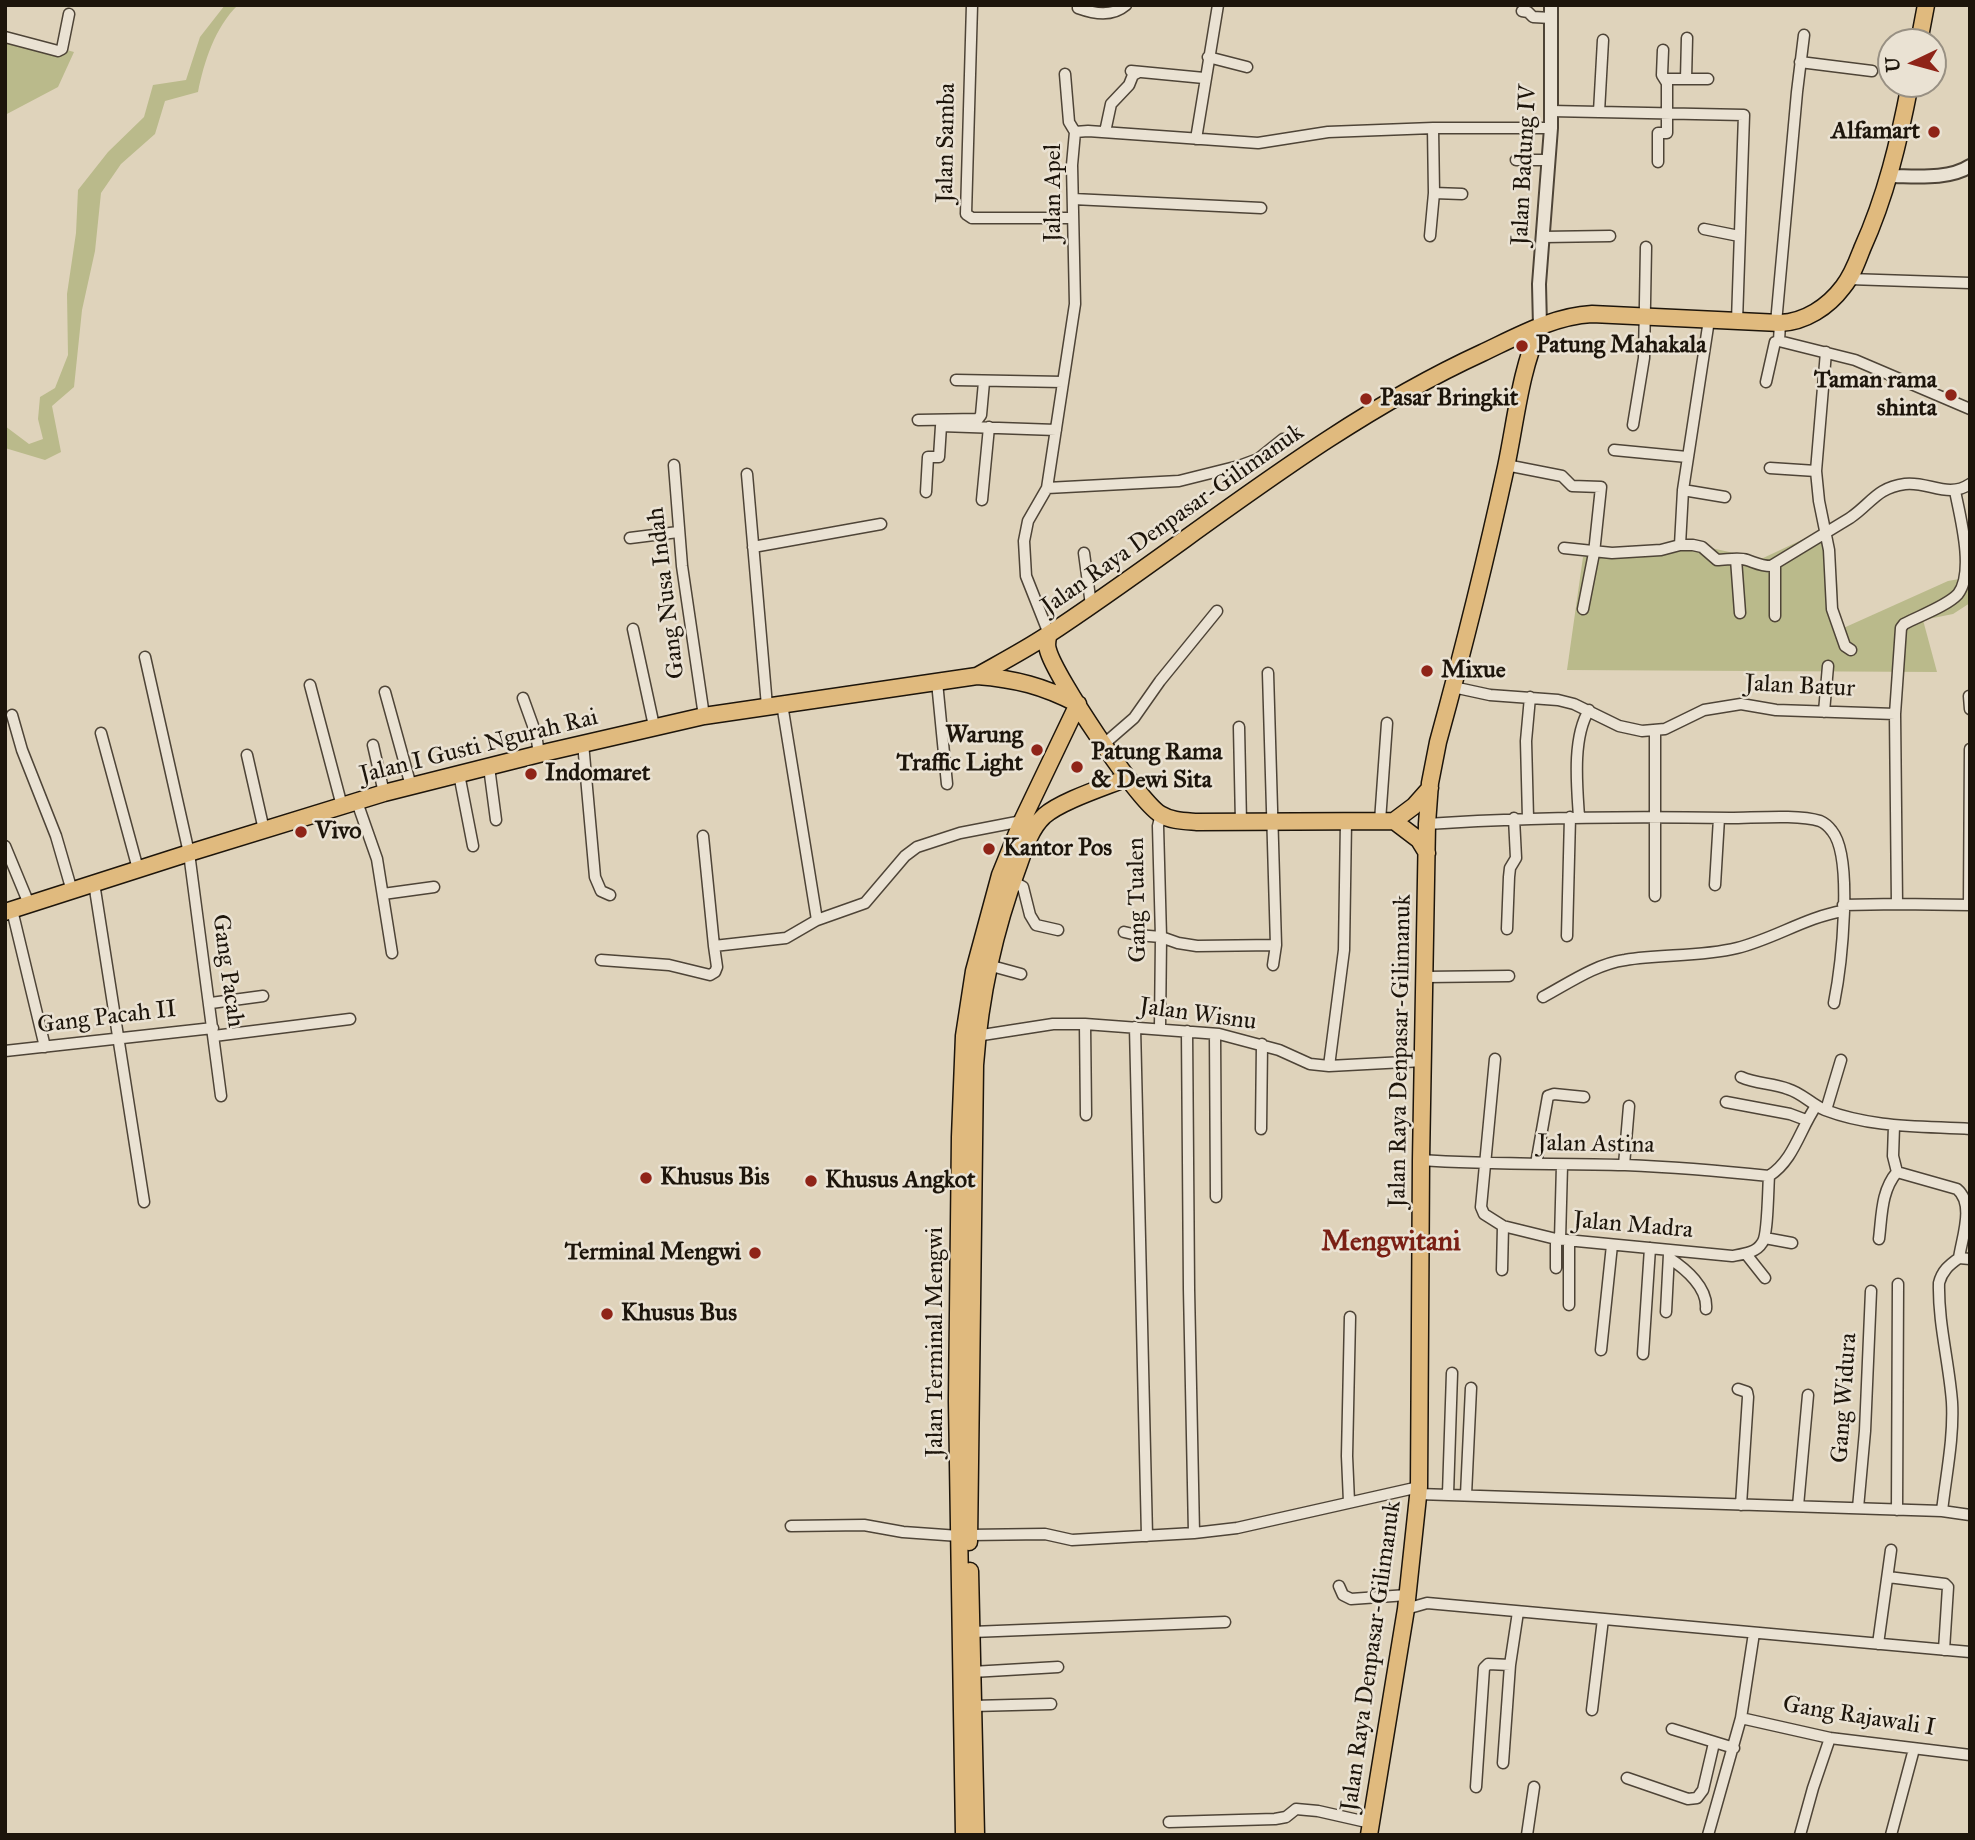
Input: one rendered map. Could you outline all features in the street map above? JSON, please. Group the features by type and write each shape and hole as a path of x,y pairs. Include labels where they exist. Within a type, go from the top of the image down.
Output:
{"highway":[{"path":"1922,28 1926,5"},
{"name":"Jalan Raya Denpasar-Gilimanuk","path":"1161,814 1144,800 1127,778 1077,704 1053,663 1047,647 1049,634 1278,472 1370,411 1443,371 1540,327 1587,314 1778,323 1792,322 1815,312 1832,300 1849,279 1867,238 1890,176 1907,98"},
{"name":"Jalan Raya Denpasar-Gilimanuk","path":"1370,1829 1407,1597 1419,1490 1421,1160 1427,824 1430,788 1438,742 1506,465 1523,379 1540,327"},
{"path":"1499,345 1510,349 1518,357 1523,367 1523,379"},
{"path":"977,676 1049,634"},
{"path":"977,676 1017,680 1055,692 1077,704"},
{"name":"Jalan I Gusti Ngurah Rai","path":"9,911 384,793 583,743 704,716 977,676"},
{"name":"Jalan Terminal Mengwi","path":"964,1835 964,1536 959,1265 974,971 1006,878 1022,821 1077,704"},
{"name":"Jalan Terminal Mengwi","path":"971,1036 1006,878 1038,823 1046,814 1127,778"},
{"path":"1387,821 1414,806 1430,788"},
{"path":"1161,814 1180,821 1241,823 1342,818 1387,821 1408,829 1427,853"},
{"name":"Jalan Terminal Mengwi","path":"964,1536 972,1632 976,1835"}],"street":[{"name":"Jalan Samba","path":"972,5 966,214 972,218 1073,218"},
{"path":"1078,8 1091,13 1116,13 1126,5"},
{"path":"1196,139 1218,5"},
{"path":"1522,11 1533,17 1551,12"},
{"name":"Jalan Badung IV","path":"1540,327 1539,293 1551,128 1551,12"},
{"path":"5,37 58,51 62,49 69,14"},
{"path":"1779,341 1778,323 1804,35"},
{"path":"1686,79 1687,38"},
{"path":"1599,112 1603,40"},
{"path":"1658,162 1658,133 1667,133 1666,79 1662,75 1663,50"},
{"path":"1208,57 1247,66"},
{"path":"1800,62 1872,71"},
{"path":"1105,132 1111,104 1129,85 1135,72 1204,78"},
{"path":"1065,74 1069,122 1075,132"},
{"path":"1666,79 1708,79"},
{"path":"1551,111 1744,116 1737,321"},
{"name":"Jalan Apel","path":"1049,634 1028,584 1024,547 1028,521 1047,488 1075,304 1075,132 1258,143 1328,132 1433,128 1551,128"},
{"path":"1430,236 1434,193 1433,128"},
{"path":"1516,160 1549,160"},
{"path":"1890,176 1944,174 1958,172 1970,166"},
{"path":"1434,193 1462,194"},
{"path":"1073,199 1261,208"},
{"path":"1704,229 1739,236"},
{"path":"1543,237 1610,236"},
{"path":"1633,425 1644,358 1646,247"},
{"path":"1849,279 1970,283"},
{"path":"1680,545 1687,457 1709,320"},
{"path":"1766,382 1772,350 1775,342 1779,341 1826,352 1883,371 1970,409"},
{"path":"1826,352 1816,471 1830,566 1832,608 1845,646 1851,650"},
{"path":"956,380 1063,382"},
{"path":"918,420 978,419 981,415 984,382"},
{"path":"926,492 928,457 939,457 941,426 1056,430"},
{"path":"982,500 989,426"},
{"path":"1047,488 1179,481 1239,466 1258,458 1283,439"},
{"path":"1614,450 1687,457"},
{"name":"Gang Nusa Indah","path":"674,465 678,532 690,634 704,716"},
{"path":"1506,465 1562,476 1572,486 1601,487 1594,553 1583,609"},
{"path":"1770,468 1816,471"},
{"path":"747,474 753,547 774,705 817,920"},
{"path":"1564,548 1594,553 1661,550 1680,545 1702,547 1717,560 1748,560 1759,566 1771,566 1861,511 1875,494 1906,484 1955,491 1970,484"},
{"path":"1683,490 1725,497"},
{"path":"1897,904 1895,714 1900,628 1959,593 1966,575 1966,558 1955,491"},
{"path":"753,547 881,524"},
{"path":"630,538 678,532"},
{"path":"1084,553 1091,605"},
{"path":"1736,559 1740,613"},
{"path":"1775,564 1775,616"},
{"path":"1104,744 1134,718 1160,681 1217,611"},
{"path":"633,629 654,726"},
{"name":"Gang Pacah","path":"145,656 189,853 211,1003 221,1096"},
{"path":"1824,712 1828,666"},
{"path":"1268,673 1276,945 1273,965"},
{"path":"937,682 947,784"},
{"path":"310,685 350,804 377,859 392,953"},
{"name":"Jalan Batur","path":"1453,687 1490,695 1558,700 1589,710 1629,729 1655,730 1677,724 1694,713 1728,705 1749,704 1776,710 1895,714"},
{"path":"385,692 411,786"},
{"path":"1969,696 1970,709"},
{"path":"1528,818 1526,741 1530,697"},
{"path":"523,698 536,734 539,754"},
{"path":"1567,936 1580,737 1582,721 1589,710"},
{"path":"12,715 22,750 57,835 72,891"},
{"path":"1387,723 1387,821"},
{"path":"1239,727 1241,823"},
{"path":"1655,730 1655,896"},
{"path":"101,733 138,869"},
{"path":"583,743 595,877 601,891 610,895"},
{"path":"373,746 384,793"},
{"path":"1543,997 1601,967 1623,960 1734,949 1756,944 1843,908 1897,904 1969,905 1970,749"},
{"path":"247,755 264,830"},
{"path":"489,766 496,820"},
{"path":"459,774 473,846"},
{"name":"Gang Tualen","path":"1160,1028 1158,838 1161,814"},
{"path":"1427,824 1574,817 1807,819 1825,824 1841,847 1843,860 1843,908 1838,985 1834,1003"},
{"path":"1329,1066 1344,950 1342,818"},
{"path":"1507,929 1510,867 1516,859 1514,818"},
{"path":"1715,885 1719,818"},
{"path":"714,946 786,938 817,920 865,903 905,856 917,847 960,833 1022,821"},
{"path":"601,960 669,965 710,975 715,972 717,967 703,836"},
{"path":"5,846 29,904"},
{"path":"1006,878 1023,887 1032,920 1036,925 1058,930"},
{"path":"94,883 144,1202"},
{"path":"383,894 434,887"},
{"path":"9,911 45,1047"},
{"path":"1124,932 1197,946 1276,945"},
{"path":"988,965 1021,974"},
{"path":"1425,976 1509,976"},
{"path":"211,1003 262,996"},
{"name":"Gang Pacah II","path":"5,1051 349,1019"},
{"name":"Jalan Wisnu","path":"971,1036 1053,1024 1160,1028 1215,1034 1262,1044 1310,1064 1329,1066 1423,1061"},
{"path":"1084,1024 1086,1115"},
{"path":"1135,1027 1147,1536"},
{"path":"1186,1031 1194,1533"},
{"path":"1215,1034 1216,1198"},
{"path":"1261,1129 1262,1044"},
{"path":"1495,1059 1481,1207 1484,1214 1503,1226 1502,1270"},
{"path":"1765,1278 1746,1254 1756,1250 1765,1238 1769,1176 1780,1169 1788,1157 1806,1120 1821,1108 1841,1060"},
{"path":"1741,1077 1787,1088 1821,1108 1857,1120 1894,1126 1970,1129"},
{"path":"1536,1164 1548,1096 1554,1094 1584,1097"},
{"path":"1726,1102 1790,1114 1806,1120"},
{"path":"1624,1165 1629,1105"},
{"path":"1879,1239 1884,1195 1897,1172 1893,1156 1894,1126"},
{"name":"Jalan Astina","path":"1421,1160 1484,1164 1624,1165 1769,1176"},
{"path":"1562,1165 1562,1240 1569,1305"},
{"path":"1897,1172 1957,1189 1965,1194 1968,1206 1964,1258 1946,1268 1939,1283 1942,1332 1952,1403 1952,1429 1942,1511"},
{"name":"Jalan Madra","path":"1503,1226 1562,1240 1650,1248 1669,1254 1746,1254"},
{"path":"1765,1238 1792,1243"},
{"path":"1556,1268 1562,1240"},
{"path":"1601,1350 1612,1245"},
{"path":"1643,1354 1650,1248"},
{"path":"1669,1254 1693,1278 1705,1296 1706,1309"},
{"path":"1666,1312 1669,1254"},
{"path":"1897,1510 1898,1284"},
{"name":"Gang Widura","path":"1858,1508 1869,1361 1871,1291"},
{"path":"1349,1502 1347,1456 1350,1317"},
{"path":"1448,1494 1452,1373"},
{"path":"1466,1494 1471,1388"},
{"path":"1738,1389 1745,1391 1748,1397 1741,1505"},
{"path":"1798,1506 1808,1395"},
{"path":"791,1526 864,1525 903,1532 964,1536 1045,1534 1072,1540 1147,1536 1237,1528 1349,1502 1419,1490 1448,1494 1942,1511 1970,1515"},
{"path":"1878,1644 1891,1550"},
{"path":"1888,1577 1945,1584 1948,1587 1944,1650"},
{"path":"1339,1586 1343,1595 1351,1599 1407,1597 1427,1603 1518,1612 1970,1652"},
{"path":"1407,1597 1427,1603"},
{"path":"1503,1763 1510,1665 1518,1612"},
{"path":"1592,1710 1603,1619"},
{"path":"972,1632 1225,1622"},
{"path":"1707,1835 1734,1748 1754,1633"},
{"path":"1476,1787 1484,1668 1488,1664 1510,1665"},
{"path":"972,1672 1058,1667"},
{"path":"973,1706 1051,1704"},
{"name":"Gang Rajawali I","path":"1741,1717 1830,1738 1970,1755"},
{"path":"1672,1729 1734,1748"},
{"path":"1801,1835 1830,1738"},
{"path":"1627,1778 1688,1799 1697,1798 1703,1790 1714,1743"},
{"path":"1891,1835 1914,1749"},
{"path":"1527,1835 1534,1787"},
{"path":"1170,1822 1275,1819 1286,1817 1296,1809 1318,1811 1370,1829"}],"green space":[{"path":"225,5 238,5 223,24 212,46 198,92 165,101 155,134 121,164 101,193 95,251 82,310 74,387 52,406 61,452 45,460 5,448 5,426 29,444 43,439 38,419 40,397 55,388 68,355 67,294 76,233 78,190 108,152 144,117 153,85 186,80 200,37"},
{"path":"5,33 74,52 58,87 5,115"},
{"path":"1825,529 1837,579 1839,630 1948,581 1970,577 1970,603 1953,614 1923,620 1937,672 1567,670 1583,557 1702,546 1761,559"}],"place":[{"name":"Alfamart","path":"1934,132"},
{"name":"Patung Mahakala","path":"1522,346"},
{"name":"Taman rama shinta","path":"1951,395"},
{"name":"Pasar Bringkit","path":"1366,399"},
{"name":"Mixue","path":"1427,671"},
{"name":"Warung Traffic Light","path":"1037,750"},
{"name":"Patung Rama & Dewi Sita","path":"1077,767"},
{"name":"Indomaret","path":"531,774"},
{"name":"Vivo","path":"301,832"},
{"name":"Kantor Pos","path":"989,849"},
{"name":"Khusus Bis","path":"646,1178"},
{"name":"Khusus Angkot","path":"811,1181"},
{"name":"Terminal Mengwi","path":"755,1253"},
{"name":"Khusus Bus","path":"607,1314"}],"district":[{"name":"Mengwitani","path":"1391,1243"}]}
